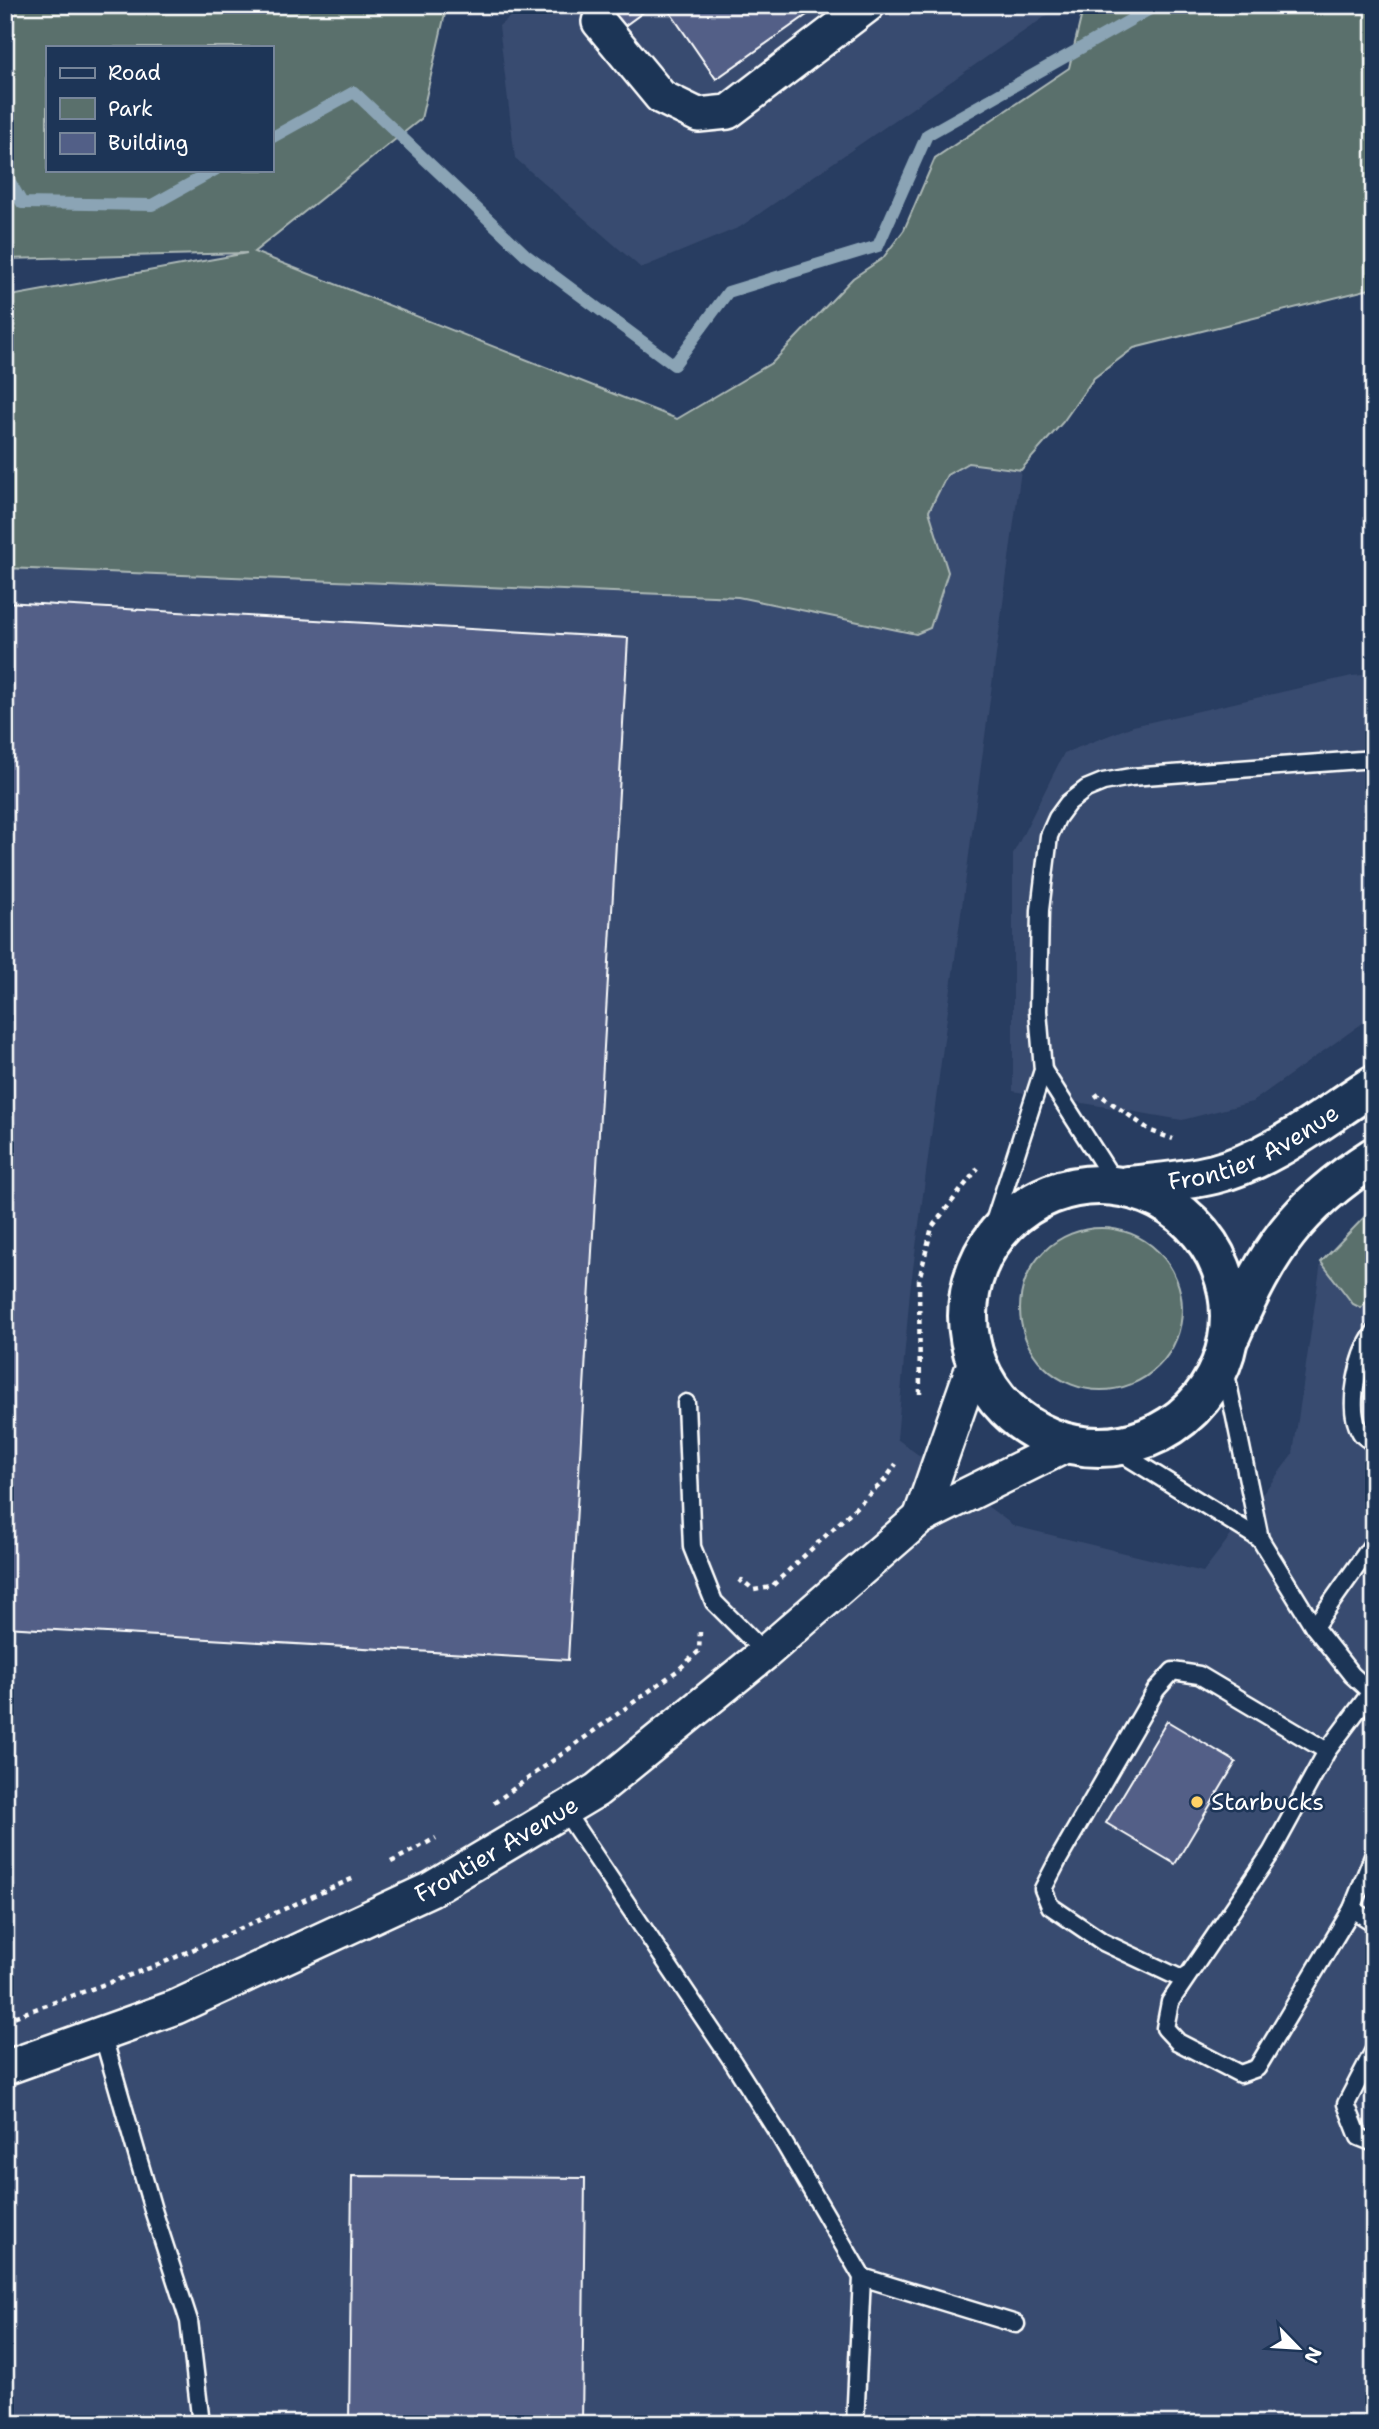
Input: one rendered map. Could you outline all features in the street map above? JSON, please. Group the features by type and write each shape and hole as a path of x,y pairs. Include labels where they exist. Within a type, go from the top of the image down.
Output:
{"street":[{"path":"599,22 661,97 698,115 728,112 868,5"},
{"name":"Frontier Avenue","path":"1226,1349 1206,1392 1181,1419 1149,1438 1113,1448 1067,1445 1037,1433 1011,1415 989,1390 975,1361 967,1323 971,1283 986,1247 1011,1218 1043,1197 1079,1186 1120,1186 1189,1180 1216,1174 1246,1163 1292,1139 1374,1085"},
{"path":"1226,1349 1262,1269 1279,1241 1303,1212 1332,1185 1374,1157"},
{"path":"1120,1186 1161,1200 1194,1225 1217,1259 1229,1298 1226,1349"},
{"name":"Frontier Avenue","path":"920,1518 975,1361"},
{"name":"Frontier Avenue","path":"5,2068 176,2007 431,1889 597,1790 765,1653 920,1518 1067,1445"}],"lane":[{"path":"986,1247 1043,1070 1038,1011 1040,910 1049,836 1068,803 1086,789 1103,782 1131,777 1374,759"},
{"path":"1043,1070 1120,1186"},
{"path":"1374,1333 1365,1346 1352,1400 1361,1433 1374,1443"},
{"path":"1226,1349 1261,1539 1314,1627 1352,1675 1372,1694 1327,1751 1271,1853 1170,2002 1165,2028 1178,2042 1240,2074 1257,2068 1352,1909 1374,1854"},
{"path":"686,1403 692,1547 714,1602 765,1653"},
{"path":"1113,1448 1261,1539"},
{"path":"1314,1627 1374,1542"},
{"path":"1184,1980 1103,1942 1050,1906 1043,1889 1156,1690 1173,1671 1199,1675 1327,1751"},
{"path":"564,1810 733,2062 862,2277 855,2424"},
{"path":"1352,1909 1374,1923"},
{"path":"102,2034 188,2321 201,2424"},
{"path":"1374,2050 1346,2104 1359,2137 1374,2143"},
{"path":"862,2277 1016,2324"}],"path":[{"path":"1072,1116 1100,1094 1151,1131 1174,1139"},
{"path":"918,1404 919,1279 932,1227 985,1159"},
{"path":"489,1806 512,1792 685,1664 699,1651 701,1633 694,1621 742,1580 754,1590 771,1587 885,1480 899,1460"},
{"path":"385,1865 443,1834"},
{"path":"5,2020 158,1965 360,1876"}],"shaded area":[{"path":"524,5 1062,5 740,227 641,268 515,158 499,26"},
{"path":"254,252 689,424 1021,470 910,1291 897,1439 1014,1526 1203,1572 1293,1454 1321,1262 1374,1207 1374,2424 5,2424 5,297"},
{"path":"1374,674 1374,1015 1252,1102 1182,1120 1013,1091 1013,854 1064,753 1133,726 1352,676"}],"green space":[{"path":"5,5 447,5 421,119 254,252 677,419 773,362 853,278 883,258 904,230 935,158 1069,68 1084,5 1374,5 1374,288 1134,348 1094,378 1063,422 1021,470 968,463 947,475 929,511 948,572 930,628 916,634 738,597 5,568 5,297 247,253 5,259"},
{"path":"1374,1207 1374,1293 1361,1308 1353,1304 1321,1262"},
{"path":"1101,1228 1132,1235 1158,1252 1175,1278 1182,1309 1175,1340 1158,1366 1132,1383 1101,1390 1070,1383 1044,1366 1027,1340 1020,1309 1027,1278 1044,1252 1070,1235"}],"building":[{"path":"607,5 653,5 623,27"},
{"path":"665,5 821,5 716,79"},
{"path":"5,602 628,638 568,1660 5,1627"},
{"path":"1167,1721 1236,1762 1175,1864 1106,1823"},
{"path":"352,2176 585,2178 582,2424 349,2424"}],"waterway":[{"path":"273,137 354,92 526,255 674,365 728,292 878,246 927,135 1157,5"},
{"path":"5,173 22,203 152,205 211,172"}],"place":[{"name":"Starbucks","path":"1197,1802"}]}
